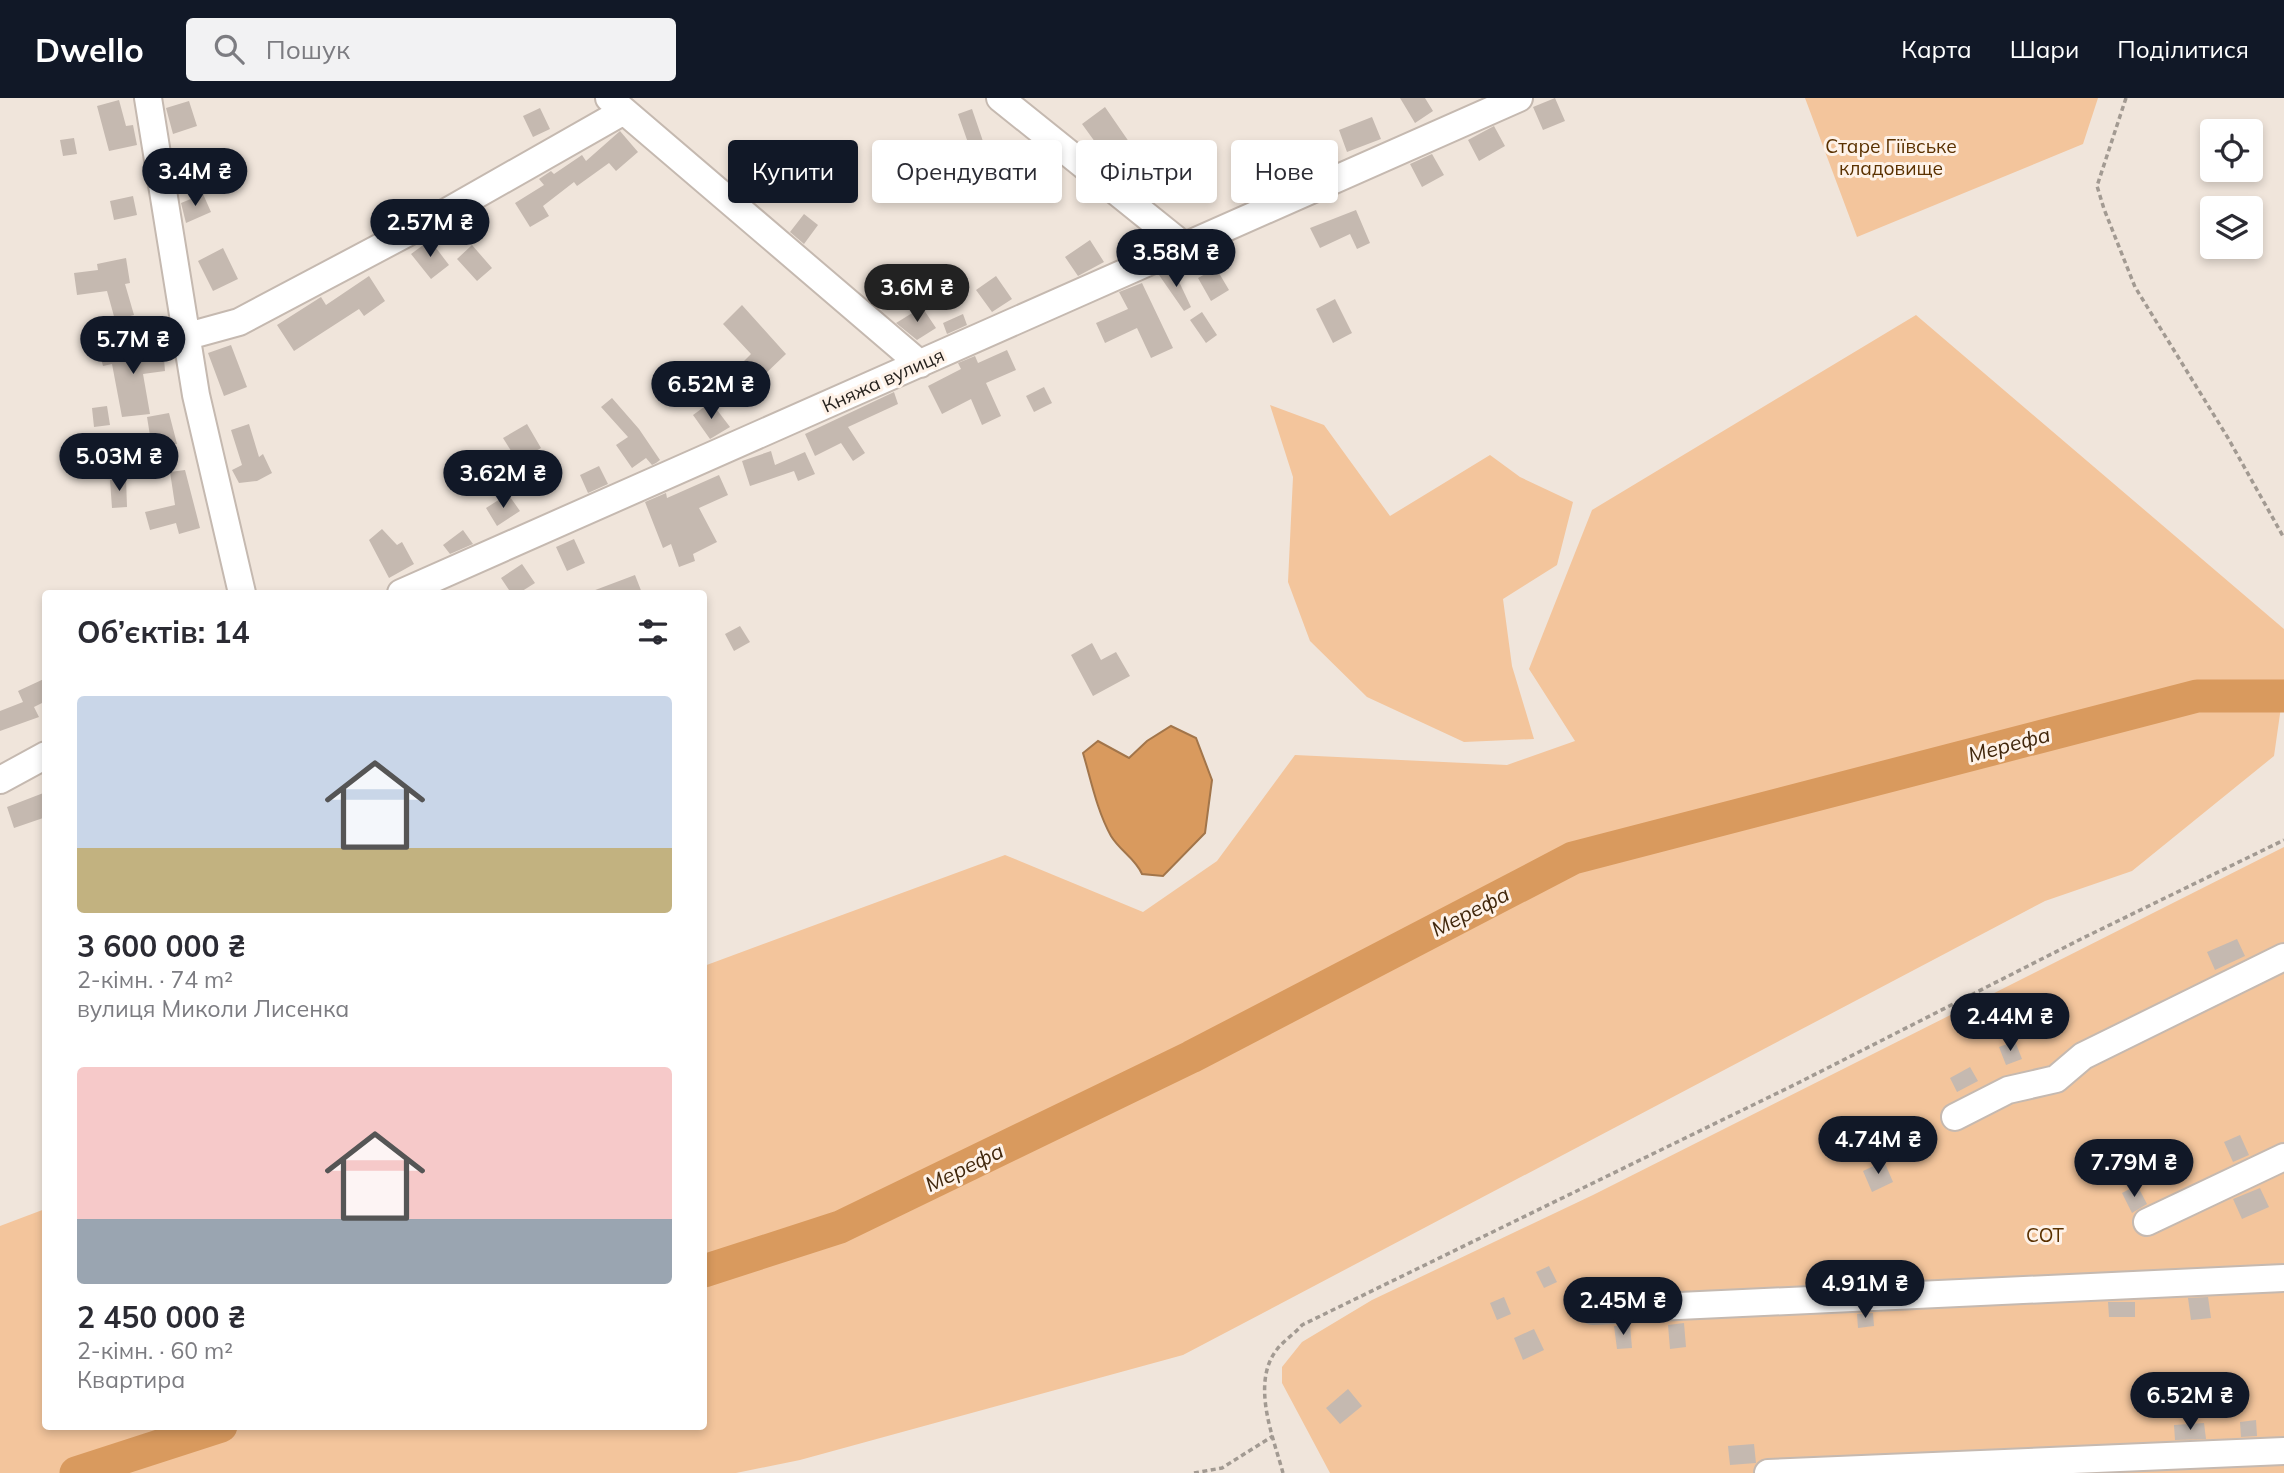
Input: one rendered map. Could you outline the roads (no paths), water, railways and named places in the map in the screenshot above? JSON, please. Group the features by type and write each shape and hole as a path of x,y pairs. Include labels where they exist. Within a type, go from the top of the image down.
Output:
{"street":[{"path":"148,98 196,395 241,590"},
{"path":"1000,98 1184,246"},
{"name":"Княжа вулиця","path":"408,590 920,364 1504,101"},
{"path":"188,336 239,322 441,215 617,105 920,364"},
{"path":"0,779 42,757"},
{"path":"1955,1117 2008,1090 2056,1079 2083,1056 2284,957"},
{"path":"2147,1222 2284,1157"},
{"path":"1593,1310 2284,1278"},
{"path":"1768,1473 2284,1451"}],"waterway":[{"name":"Мерефа","path":"707,1270 840,1227 1191,1057 1573,858 2197,696 2284,696"},
{"name":"Мерефа","path":"76,1473 209,1430"}],"park label":[{"name":"Старе Гіївське кладовище","path":"1891,157"},
{"name":"СОТ","path":"2045,1235"}]}
